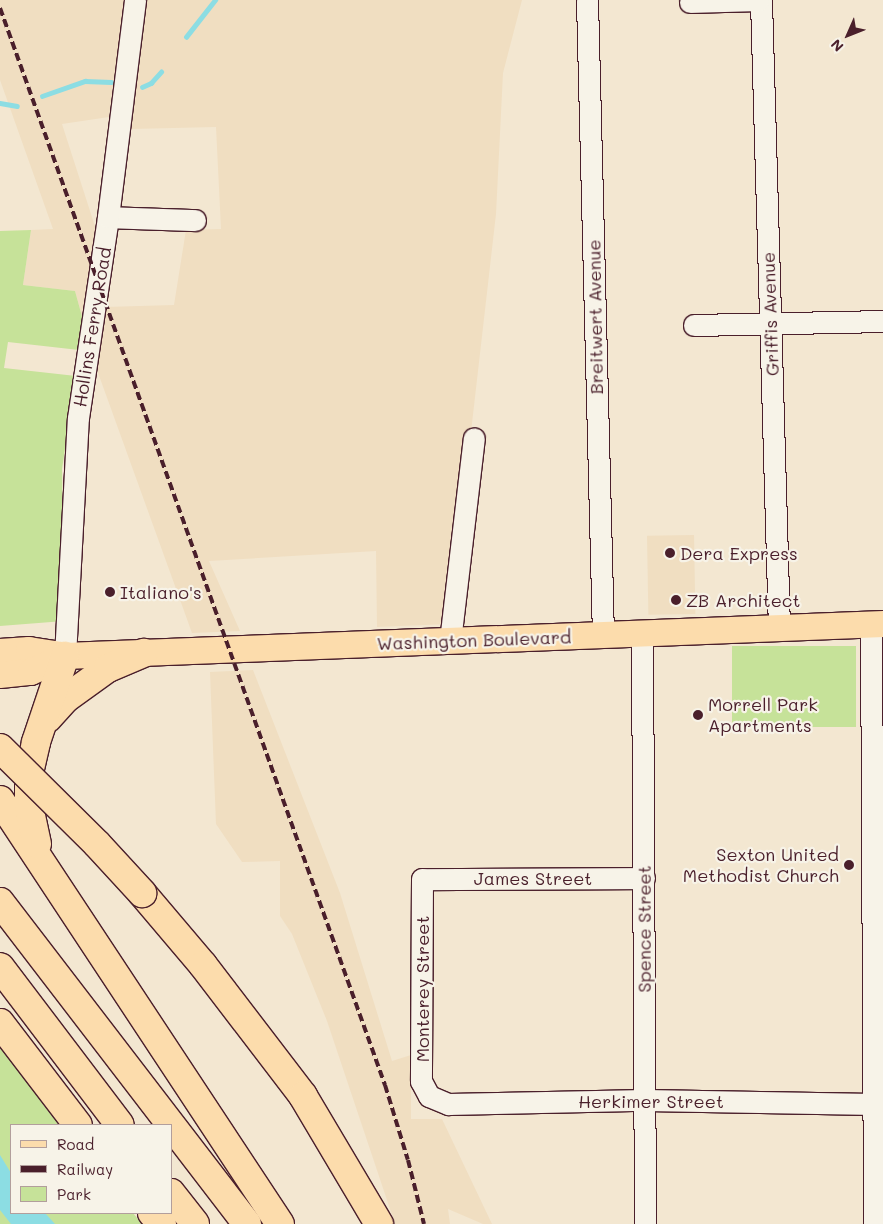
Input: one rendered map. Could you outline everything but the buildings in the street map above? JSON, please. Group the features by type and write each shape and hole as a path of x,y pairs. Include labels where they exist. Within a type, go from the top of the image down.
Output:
{"highway":[{"path":"42,725 65,699 84,684 108,668 144,653"},
{"path":"50,875 33,836 29,807 29,773 42,725 65,656"},
{"path":"0,748 98,844 203,965 303,1096 379,1224"},
{"path":"0,800 280,1224"},
{"path":"1,903 170,1124"},
{"path":"0,966 119,1124"},
{"path":"0,1023 77,1124"},
{"path":"172,1126 247,1224"},
{"path":"172,1194 194,1224"},
{"path":"153,1214 162,1224"}],"main road":[{"name":"Washington Boulevard","path":"0,652 29,650 65,656 877,624"},
{"name":"Washington Boulevard","path":"0,675 31,672 65,656"}],"street":[{"name":"Hollins Ferry Road","path":"65,656 78,418 108,217 135,0"},
{"name":"Breitwert Avenue","path":"587,0 603,635"},
{"path":"690,2 760,0"},
{"name":"Griffis Avenue","path":"760,0 779,628"},
{"path":"108,217 195,220"},
{"path":"694,326 883,321"},
{"path":"450,641 474,438"},
{"path":"874,1224 878,826 877,624"},
{"name":"Spence Street","path":"642,633 645,1224"},
{"name":"James Street","path":"422,879 644,878"},
{"name":"Monterey Street","path":"422,879 421,1081 429,1096"},
{"name":"Herkimer Street","path":"429,1096 448,1104 645,1100 874,1104"}],"shaded area":[{"path":"0,0 522,0 503,73 496,214 449,624 377,627 376,551 209,561 240,631 192,633 97,370 75,291 23,285 31,230 53,229 0,80","holes":["121,25 143,30 131,129 216,127 221,229 186,230 174,305 105,307 110,273 62,124 109,117"]},
{"path":"694,535 695,614 648,615 647,536"},
{"path":"253,670 340,893 392,1061 411,1055 411,1119 442,1119 492,1224 483,1224 448,1209 450,1224 395,1224 327,1021 292,934 280,916 280,861 242,862 216,824 210,672"}],"green space":[{"path":"31,230 23,285 75,291 83,320 79,350 8,342 4,368 76,376 62,469 64,621 0,626 0,231"},
{"path":"732,646 856,646 856,727 732,727"},
{"path":"0,1047 58,1124 10,1124 10,1214 134,1214 142,1224 0,1224"}],"water":[{"path":"0,1155 10,1171 10,1214 46,1214 55,1224 11,1224 0,1210"}],"waterway":[{"path":"186,37 215,0"},
{"path":"142,87 151,83 161,72"},
{"path":"42,96 85,81 111,82"},
{"path":"0,103 17,106"}],"railway":[{"path":"0,8 385,1085 408,1160 424,1224"}],"place":[{"name":"Dera Express","path":"670,553"},
{"name":"Italiano's","path":"110,592"},
{"name":"ZB Architect","path":"676,600"},
{"name":"Morrell Park Apartments","path":"698,715"},
{"name":"Sexton United Methodist Church","path":"849,865"}]}
